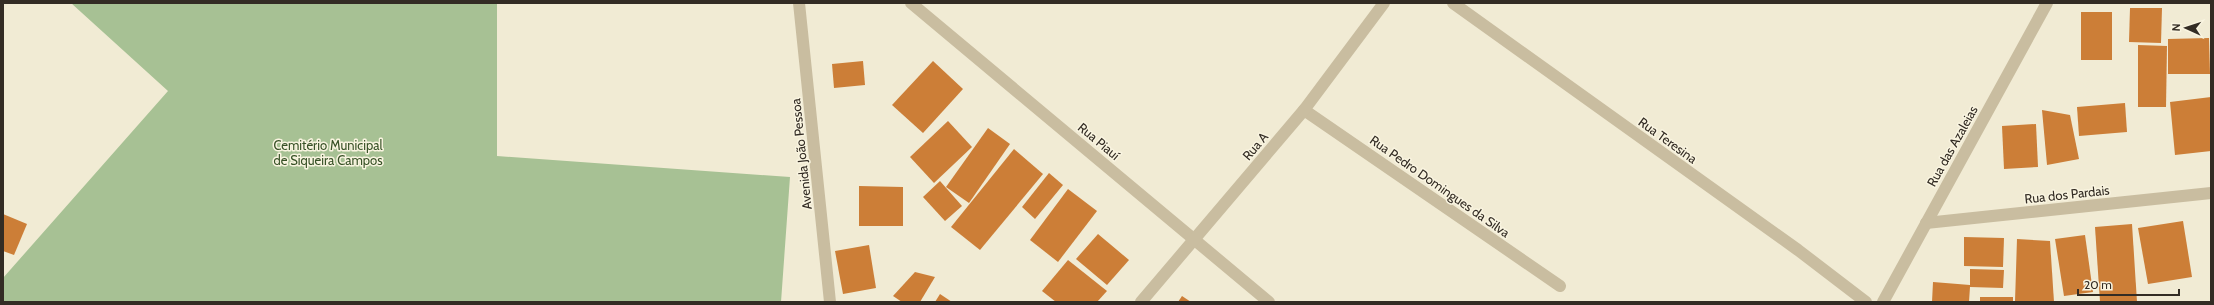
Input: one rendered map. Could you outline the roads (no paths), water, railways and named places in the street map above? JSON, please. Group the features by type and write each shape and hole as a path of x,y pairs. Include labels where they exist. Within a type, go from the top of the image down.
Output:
{"street":[{"name":"Avenida João Pessoa","path":"799,3 830,302"},
{"name":"Rua Piauí","path":"911,3 1269,302"},
{"name":"Rua A","path":"1141,302 1304,110 1384,3"},
{"name":"Rua Teresina","path":"1453,3 1798,250 1866,302"},
{"name":"Rua das Azaleias","path":"1882,302 2047,3"},
{"name":"Rua Pedro Domingues da Silva","path":"1304,110 1560,286"},
{"name":"Rua dos Pardais","path":"1926,223 2211,193"}],"park label":[{"name":"Cemitério Municipal de Siqueira Campos","path":"328,152"}]}
